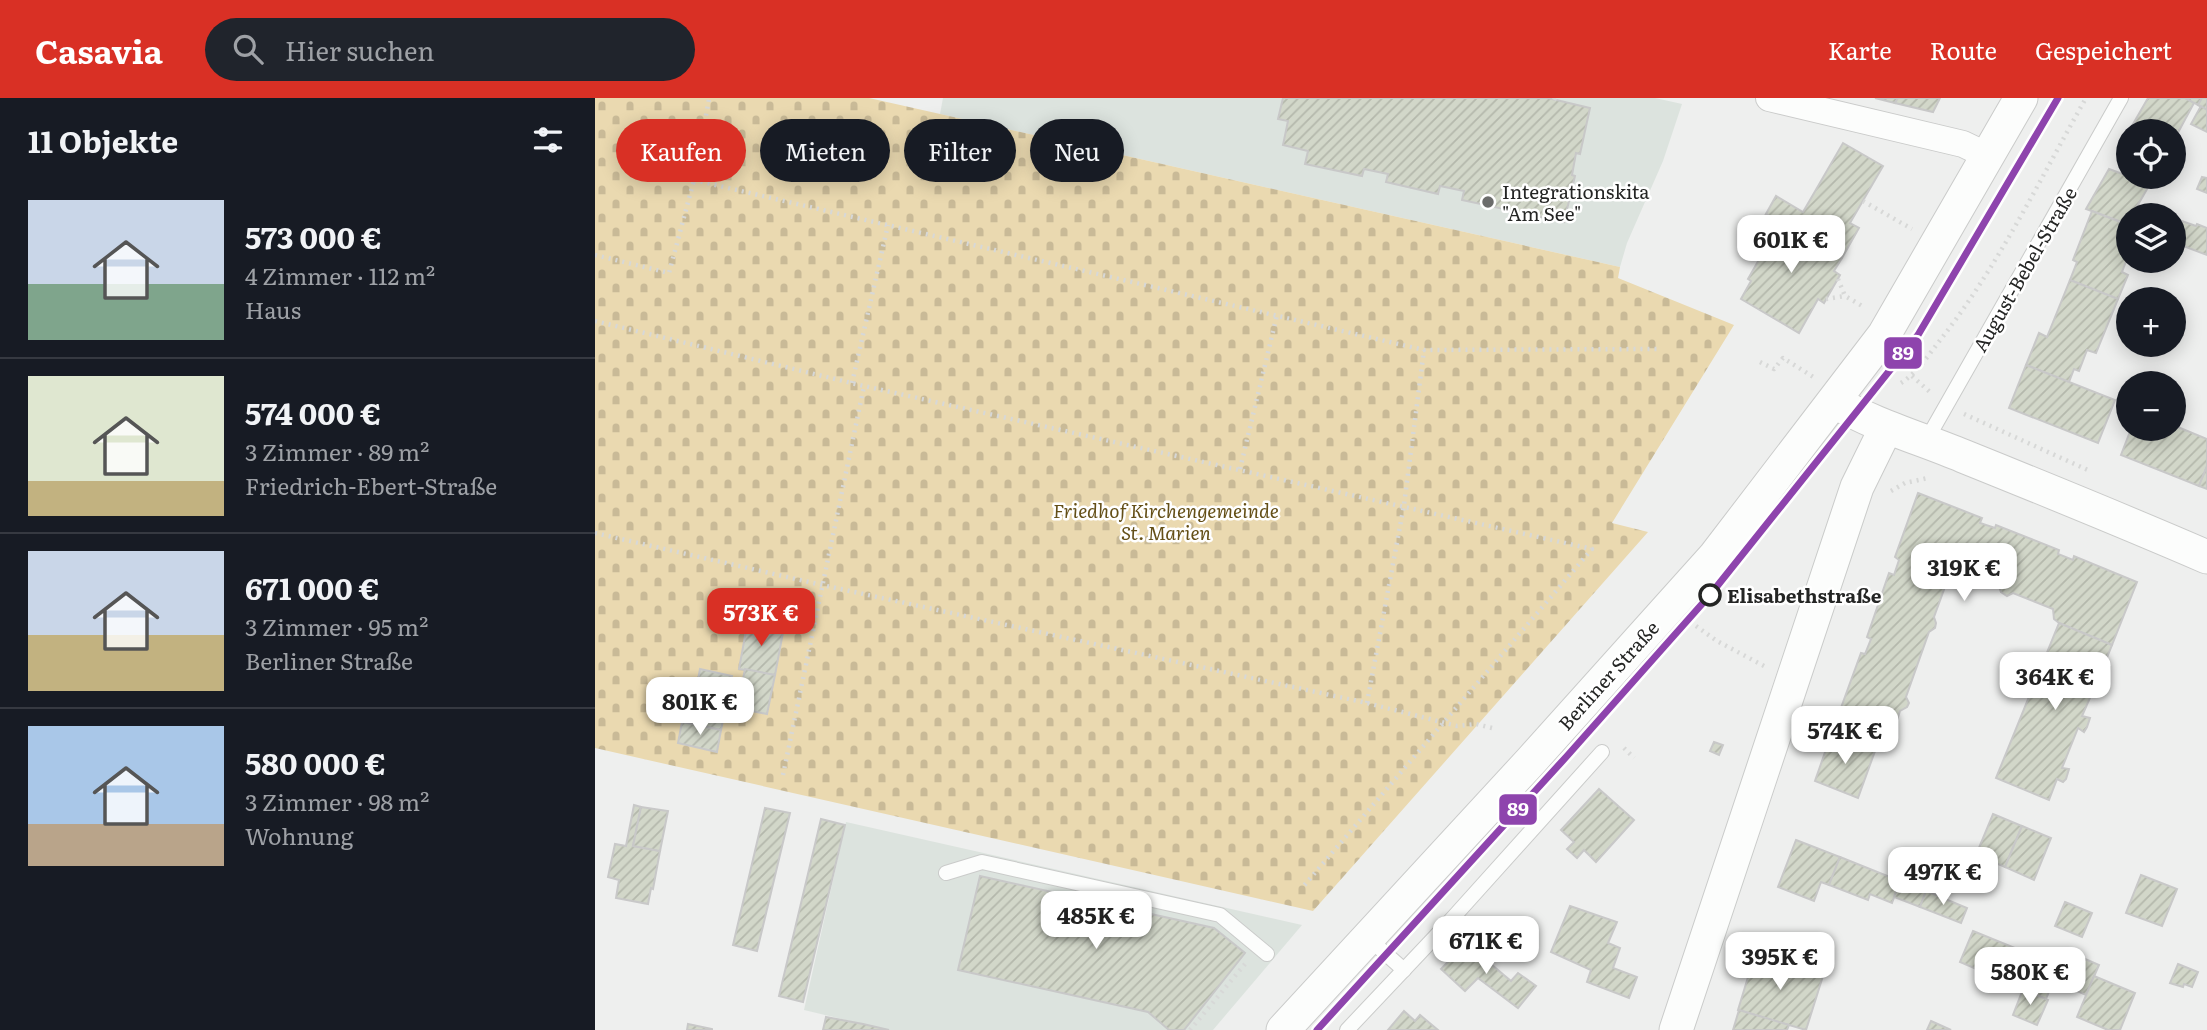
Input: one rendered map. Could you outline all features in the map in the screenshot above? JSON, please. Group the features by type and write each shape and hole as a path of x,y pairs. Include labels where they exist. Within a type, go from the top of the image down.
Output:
{"street":[{"path":"1769,98 1963,144 1988,156"},
{"path":"2021,98 1884,335 1828,392 1886,428 1926,441 2084,504 2207,557"},
{"name":"Berliner Straße","path":"1283,1030 1530,762 1714,556 1828,392"},
{"path":"1676,1030 1857,487 1886,428"}],"lane":[{"name":"August-Bebel-Straße","path":"1926,441 2121,98"},
{"path":"1347,1030 1602,752"},
{"path":"946,873 982,862 1220,915 1263,951"},
{"path":"1367,937 1404,970"}],"path":[{"path":"705,98 709,99 705,119"},
{"name":"August-Bebel-Straße","path":"1901,383 1912,376 1954,322 2009,238 2086,98"},
{"path":"595,255 669,273 693,182"},
{"path":"703,182 1424,349 1657,349"},
{"path":"1863,201 1913,229"},
{"path":"852,383 888,225"},
{"path":"1838,279 1845,296 1868,309"},
{"path":"1826,299 1845,296"},
{"path":"1240,469 1277,315"},
{"path":"595,321 864,386 1592,549 1302,888"},
{"path":"1367,702 1404,505 1424,349"},
{"path":"1761,362 1774,369 1783,358 1828,392"},
{"path":"1912,376 1946,406 2097,474"},
{"path":"783,775 864,386"},
{"path":"595,533 822,585 1367,702 1457,726 1476,724 1492,728"},
{"path":"1696,626 1717,641 1793,678"},
{"path":"1624,747 1634,758"},
{"path":"1190,1030 1263,951"}],"shaded area":[{"name":"Integrationskita \"Am See\"","path":"943,98 1655,98 1682,104 1663,161 1627,243 1620,267 1124,155 1124,119 1030,119 1030,134 1016,131 1016,119 962,119 940,114"},
{"path":"846,822 1302,925 1213,1030 888,1030 804,1010"}],"green space":[{"name":"Friedhof Kirchengemeinde St. Marien","path":"595,98 869,98 962,119 904,119 904,182 1016,182 1016,131 1030,134 1030,182 1124,182 1124,155 1620,267 1618,278 1734,325 1612,523 1648,532 1313,911 595,748"}],"building":[{"path":"1283,98 1548,98 1590,108 1580,154 1576,153 1572,175 1575,176 1564,222 1462,200 1464,191 1440,186 1438,194 1386,182 1388,174 1364,169 1362,176 1305,164 1308,151 1283,145 1288,121 1278,119"},
{"path":"1875,98 1898,98 1895,103"},
{"path":"1898,98 1940,98 1933,112 1895,103"},
{"path":"2148,98 2185,98 2194,103 2185,119 2136,119"},
{"path":"2185,98 2202,98 2198,105"},
{"path":"2202,98 2207,98 2207,110 2198,105"},
{"path":"2201,106 2207,110 2207,132 2191,124"},
{"path":"1843,143 1883,166 1850,223 1859,228 1842,258 1766,214 1776,196 1803,212"},
{"path":"2109,169 2116,172 2116,189 2147,189 2139,203 2116,203 2116,220 2086,209"},
{"path":"2202,177 2207,178 2207,193 2197,189"},
{"path":"2092,211 2116,220 2116,273 2128,275 2123,287 2116,287 2116,298 2070,280 2077,262 2073,260"},
{"path":"1766,214 1842,258 1834,271 1840,275 1824,303 1818,299 1799,333 1741,299 1751,281 1748,279 1765,249 1769,251 1774,242 1756,231"},
{"path":"2186,223 2207,228 2207,255 2186,247"},
{"path":"2070,280 2116,298 2096,353 2087,350 2079,371 2074,369 2069,382 2026,365 2039,333 2047,337"},
{"path":"2026,365 2115,400 2098,443 2009,408"},
{"path":"2186,430 2207,439 2207,466 2199,486 2121,455 2126,441 2186,441"},
{"path":"2207,466 2207,489 2199,486"},
{"path":"1918,493 1982,518 1980,523 1995,528 1996,525 2059,550 2058,554 2073,560 2074,556 2137,582 2112,645 2059,623 2054,619 2053,609 2013,593 2007,596 1999,587 1960,571 1949,576 1934,617 1935,628 1929,632 1906,697 1909,703 1900,711 1892,736 1882,732 1875,751 1831,735 1836,735 1842,718 1838,716 1861,653 1865,654 1871,639 1867,637 1889,573 1894,575 1899,560 1895,557"},
{"path":"748,620 784,627 775,675 739,669"},
{"path":"2059,623 2112,645 2104,665 2110,667 2109,673 2105,680 2099,677 2082,716 2090,718 2087,727 2084,732 2078,728 2062,768 2069,769 2066,779 2063,782 2057,779 2049,800 1996,778"},
{"path":"700,669 732,676 721,730 690,723"},
{"path":"745,669 775,675 767,714 737,708"},
{"path":"682,722 721,730 717,752 678,743"},
{"path":"1831,735 1875,751 1858,798 1815,781"},
{"path":"1714,742 1723,745 1719,755 1710,751"},
{"path":"1599,789 1634,820 1596,862 1584,850 1577,858 1567,849 1574,842 1561,830"},
{"path":"634,805 641,807 633,846 660,851 648,904 616,898 619,880 608,877 615,844 626,846"},
{"path":"641,807 668,811 660,851 633,846"},
{"path":"765,808 790,813 757,951 733,945"},
{"path":"1993,814 2022,826 2005,867 1976,855"},
{"path":"821,819 845,825 803,1002 779,996"},
{"path":"2022,826 2051,838 2034,880 2005,867"},
{"path":"1796,840 1840,857 1829,885 1821,882 1814,901 1778,887"},
{"path":"1840,857 1900,881 1892,903 1870,894 1868,900 1829,885"},
{"path":"2141,875 2177,889 2162,926 2126,913"},
{"path":"980,876 1214,928 1245,953 1184,1030 1169,1030 1148,1012 958,970"},
{"path":"1900,881 1926,891 1920,907 1894,897"},
{"path":"1926,891 1967,908 1961,923 1920,907"},
{"path":"2065,902 2092,913 2082,937 2055,926"},
{"path":"1570,906 1617,922 1608,943 1620,948 1613,968 1637,977 1629,998 1587,982 1591,970 1551,952"},
{"path":"1973,931 2015,948 2002,980 1960,962"},
{"path":"1466,943 1511,981 1518,973 1536,986 1518,1008 1478,978 1465,991 1441,969"},
{"path":"1755,954 1767,958 1768,954 1786,960 1784,964 1823,976 1806,1030 1738,1010"},
{"path":"2076,955 2099,965 2086,995 2063,985"},
{"path":"2178,964 2198,972 2192,987 2170,983"},
{"path":"2032,967 2055,977 2046,999 2023,989"},
{"path":"2094,976 2135,993 2120,1030 2108,1030 2077,1017"},
{"path":"2023,989 2048,1000 2037,1025 2013,1015"},
{"path":"1739,1010 1789,1025 1787,1030 1733,1030"},
{"path":"1404,1011 1415,1021 1420,1015 1438,1030 1388,1030"},
{"path":"826,1017 863,1024 889,1030 823,1030"},
{"path":"1931,1021 1951,1030 1927,1030"},
{"path":"688,1024 712,1029 712,1030 687,1030"}],"tram line":[{"name":"89","path":"1317,1030 1710,595 1918,335 2058,98"}],"place":[{"name":"Integrationskita \"Am See\"","path":"1488,202"},
{"name":"Elisabethstraße","path":"1710,595"}]}
